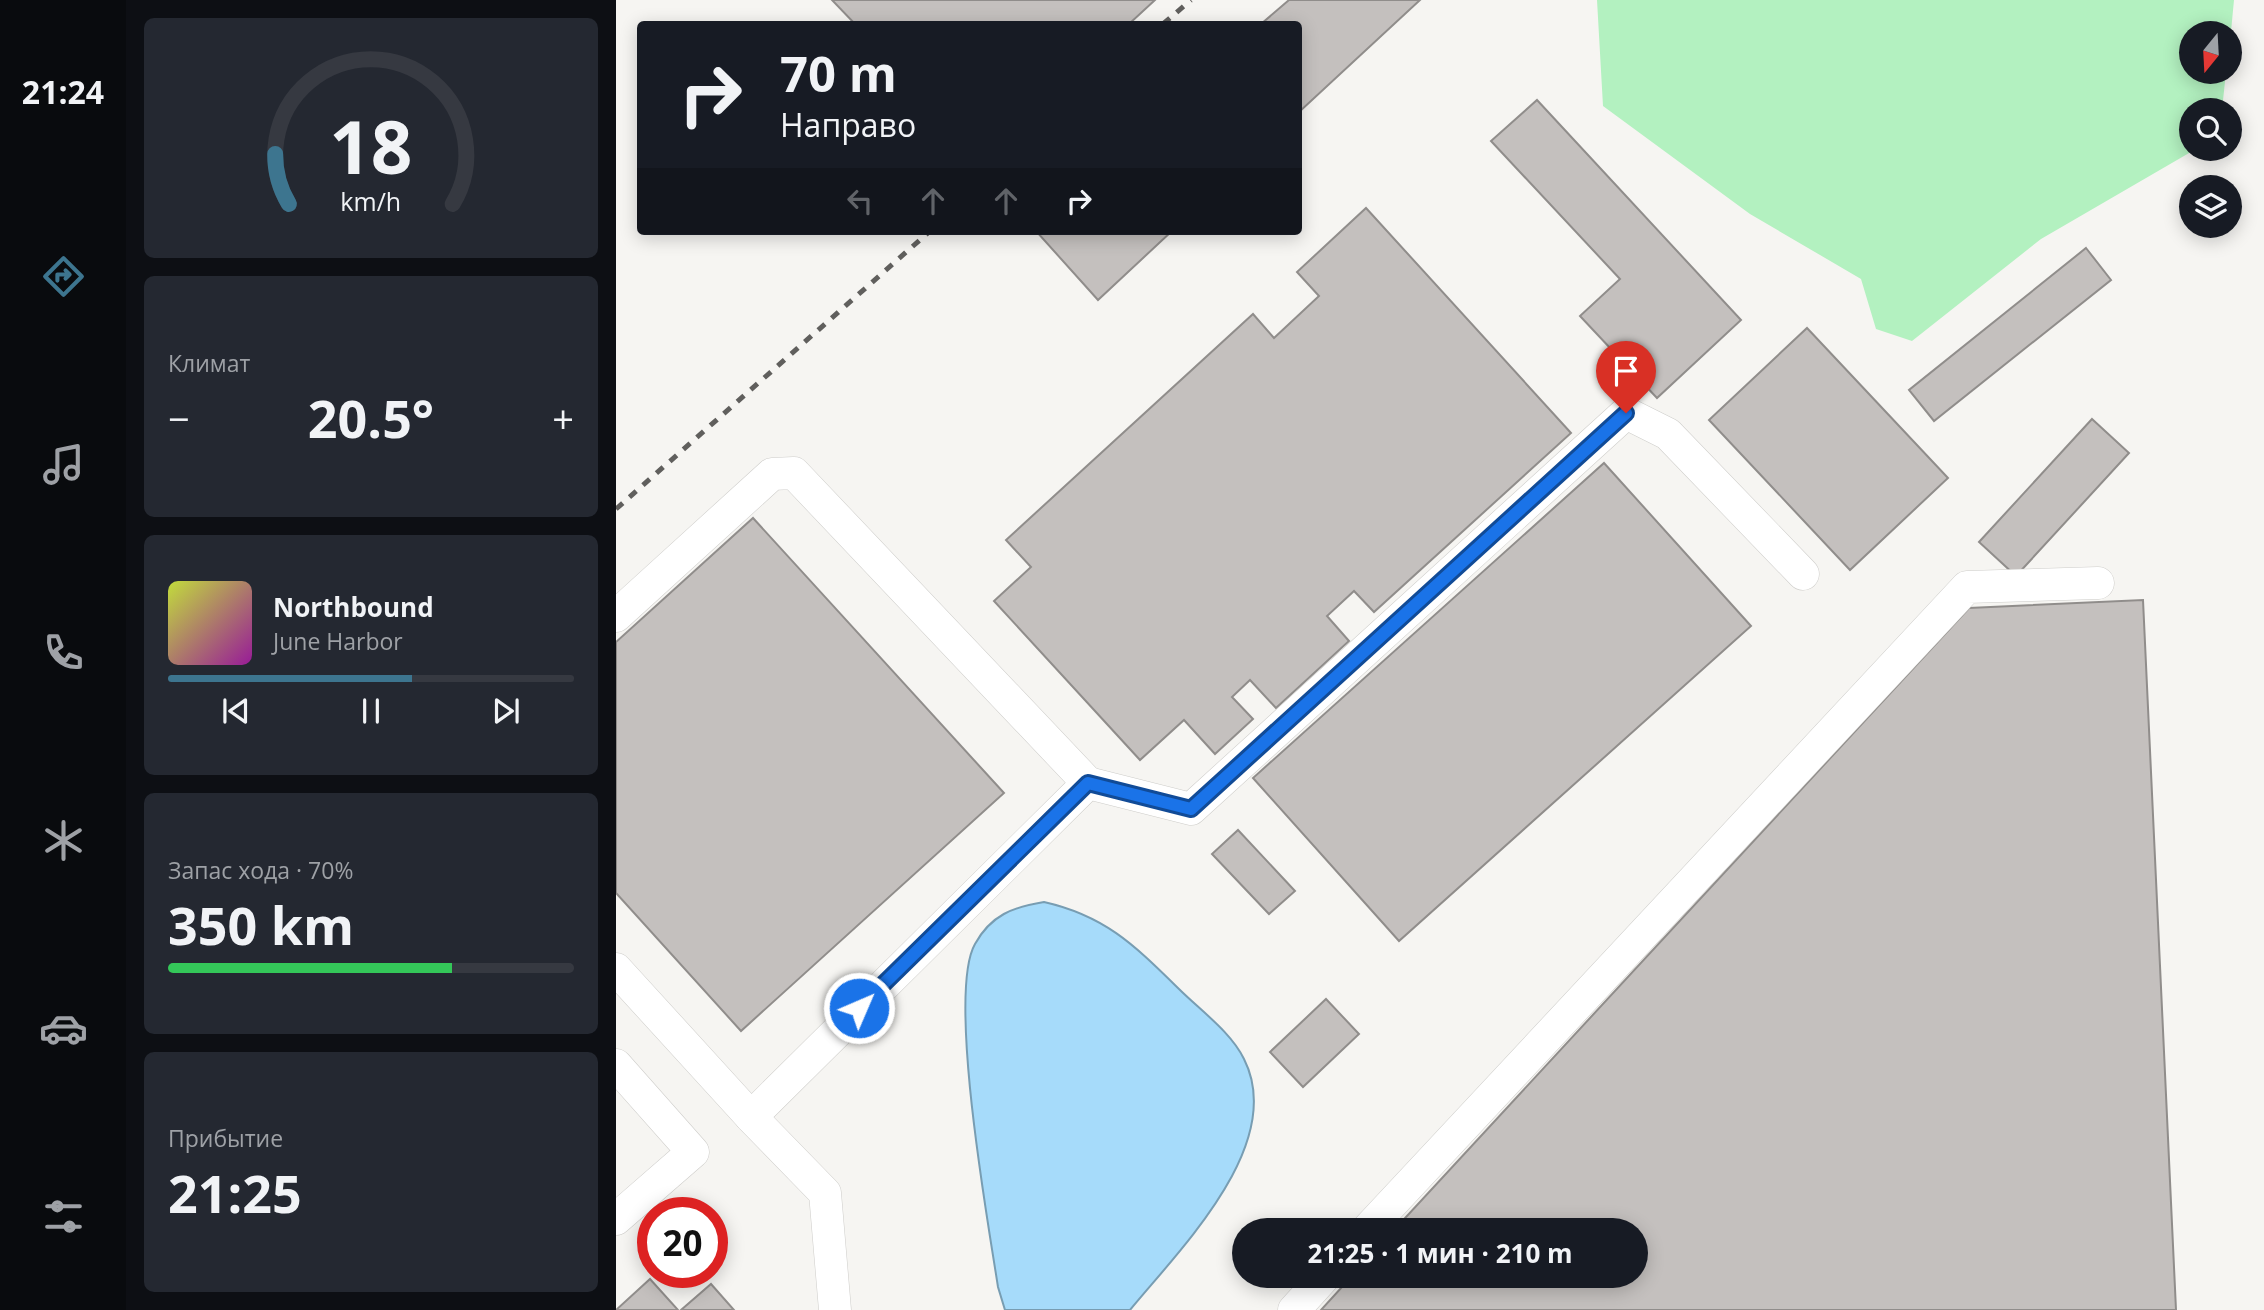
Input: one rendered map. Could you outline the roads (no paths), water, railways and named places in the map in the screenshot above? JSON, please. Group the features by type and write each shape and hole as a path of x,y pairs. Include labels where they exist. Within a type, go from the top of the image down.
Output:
{"lane":[{"path":"616,616 772,474 794,473 1088,783 1191,809 1626,413 1668,434 1803,574"},
{"path":"1378,1218 1967,587 2098,583"},
{"path":"751,1117 1088,783"},
{"path":"616,969 751,1117 825,1193 835,1310"},
{"path":"616,1065 693,1152 616,1219"},
{"path":"1294,1310 1314,1288"}],"water":[{"path":"1044,902 1085,915 1102,924 1148,959 1231,1040 1244,1059 1253,1092 1251,1126 1240,1160 1222,1193 1175,1257 1130,1310 1005,1310 998,1287 972,1110 965,1009 968,970 975,944 988,926 1013,910"}],"railway":[{"path":"1166,21 1191,0"},
{"path":"616,509 925,235"}]}
